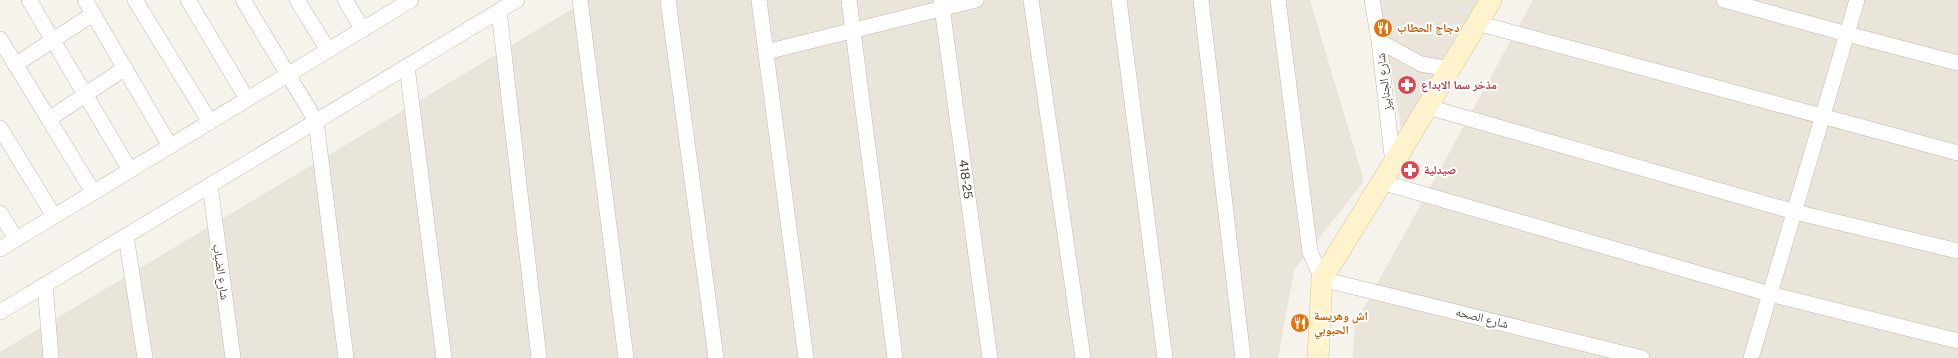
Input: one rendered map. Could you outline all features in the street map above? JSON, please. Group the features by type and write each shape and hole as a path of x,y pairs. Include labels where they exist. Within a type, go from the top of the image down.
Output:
{"street":[{"path":"29,0 130,170"},
{"path":"85,0 170,146"},
{"path":"135,0 210,122"},
{"path":"188,0 247,99"},
{"path":"243,0 316,121 346,358"},
{"path":"297,0 328,50"},
{"path":"345,0 363,30"},
{"path":"0,312 517,0"},
{"path":"580,0 626,358"},
{"path":"668,0 716,358"},
{"path":"759,0 806,358"},
{"path":"849,0 895,358"},
{"path":"766,52 853,30 942,4 976,0"},
{"path":"1031,0 1084,358"},
{"path":"1119,0 1165,358"},
{"path":"1201,0 1243,358"},
{"path":"1278,0 1310,252 1322,279 1320,357"},
{"name":"شارع الجنابيز","path":"1372,0 1379,42 1393,164"},
{"path":"1322,279 1428,107 1491,0"},
{"path":"1724,0 1958,63"},
{"path":"1751,358 1857,0"},
{"path":"0,248 363,30 406,1"},
{"name":"418-25","path":"942,4 990,358"},
{"path":"499,11 539,358"},
{"path":"16,65 93,14"},
{"path":"1477,23 1958,153"},
{"path":"0,39 93,192"},
{"path":"1379,42 1421,64 1450,69"},
{"path":"407,66 444,358"},
{"path":"48,119 125,68"},
{"path":"1428,107 1794,212 1958,251"},
{"path":"0,128 54,216"},
{"path":"1381,182 1770,294 1958,341"},
{"name":"شارع الضباب","path":"210,186 233,358"},
{"path":"0,213 16,239"},
{"path":"126,236 145,358"},
{"name":"شارع الصحه","path":"1322,279 1642,358"},
{"path":"45,285 51,358"}],"shaded area":[{"path":"587,0 1310,0 1364,181 1294,270 1278,358 0,358 0,352"},
{"path":"1379,0 1480,0 1402,134"},
{"path":"1533,0 1958,0 1958,358 1353,358 1355,324"}],"place":[{"name":"دجاج الحطاب","path":"1383,28"},
{"name":"مذخر سما الابداع","path":"1407,85"},
{"name":"صيدلية","path":"1410,170"},
{"name":"اش وهريسة الحبوبي","path":"1300,323"}]}
